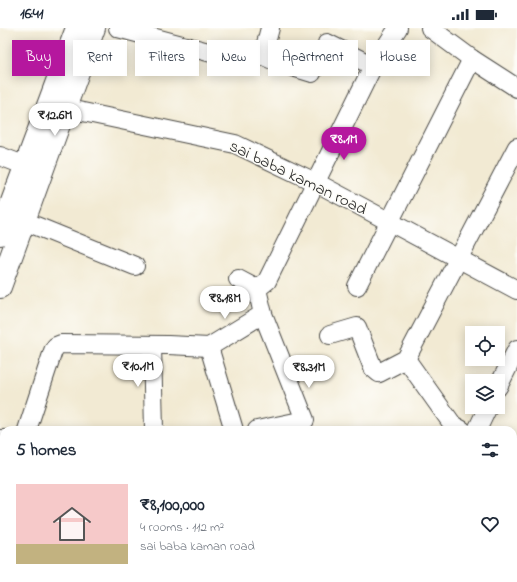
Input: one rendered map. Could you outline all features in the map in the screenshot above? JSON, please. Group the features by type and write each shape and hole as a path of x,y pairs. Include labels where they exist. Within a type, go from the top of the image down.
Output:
{"main road":[{"path":"0,234 77,28"},
{"path":"0,287 94,28"}],"street":[{"path":"118,28 207,52"},
{"path":"260,53 265,47 270,28"},
{"path":"390,40 398,28"},
{"path":"430,28 472,59 517,88"},
{"path":"357,286 472,59"},
{"path":"257,289 267,281 368,76"},
{"name":"sai baba kaman road","path":"64,108 235,144 317,182 517,290"},
{"path":"330,335 354,326 357,327 373,368 379,373 406,359 517,147"},
{"path":"0,156 26,166"},
{"path":"24,221 135,266"},
{"path":"238,278 257,289 263,314 308,425 298,426"},
{"path":"28,426 56,346 61,344 152,345 209,348 263,314"},
{"path":"152,345 154,426"},
{"path":"209,348 233,426"},
{"path":"504,374 517,349"},
{"path":"406,359 455,426"},
{"path":"479,426 485,414"}]}
